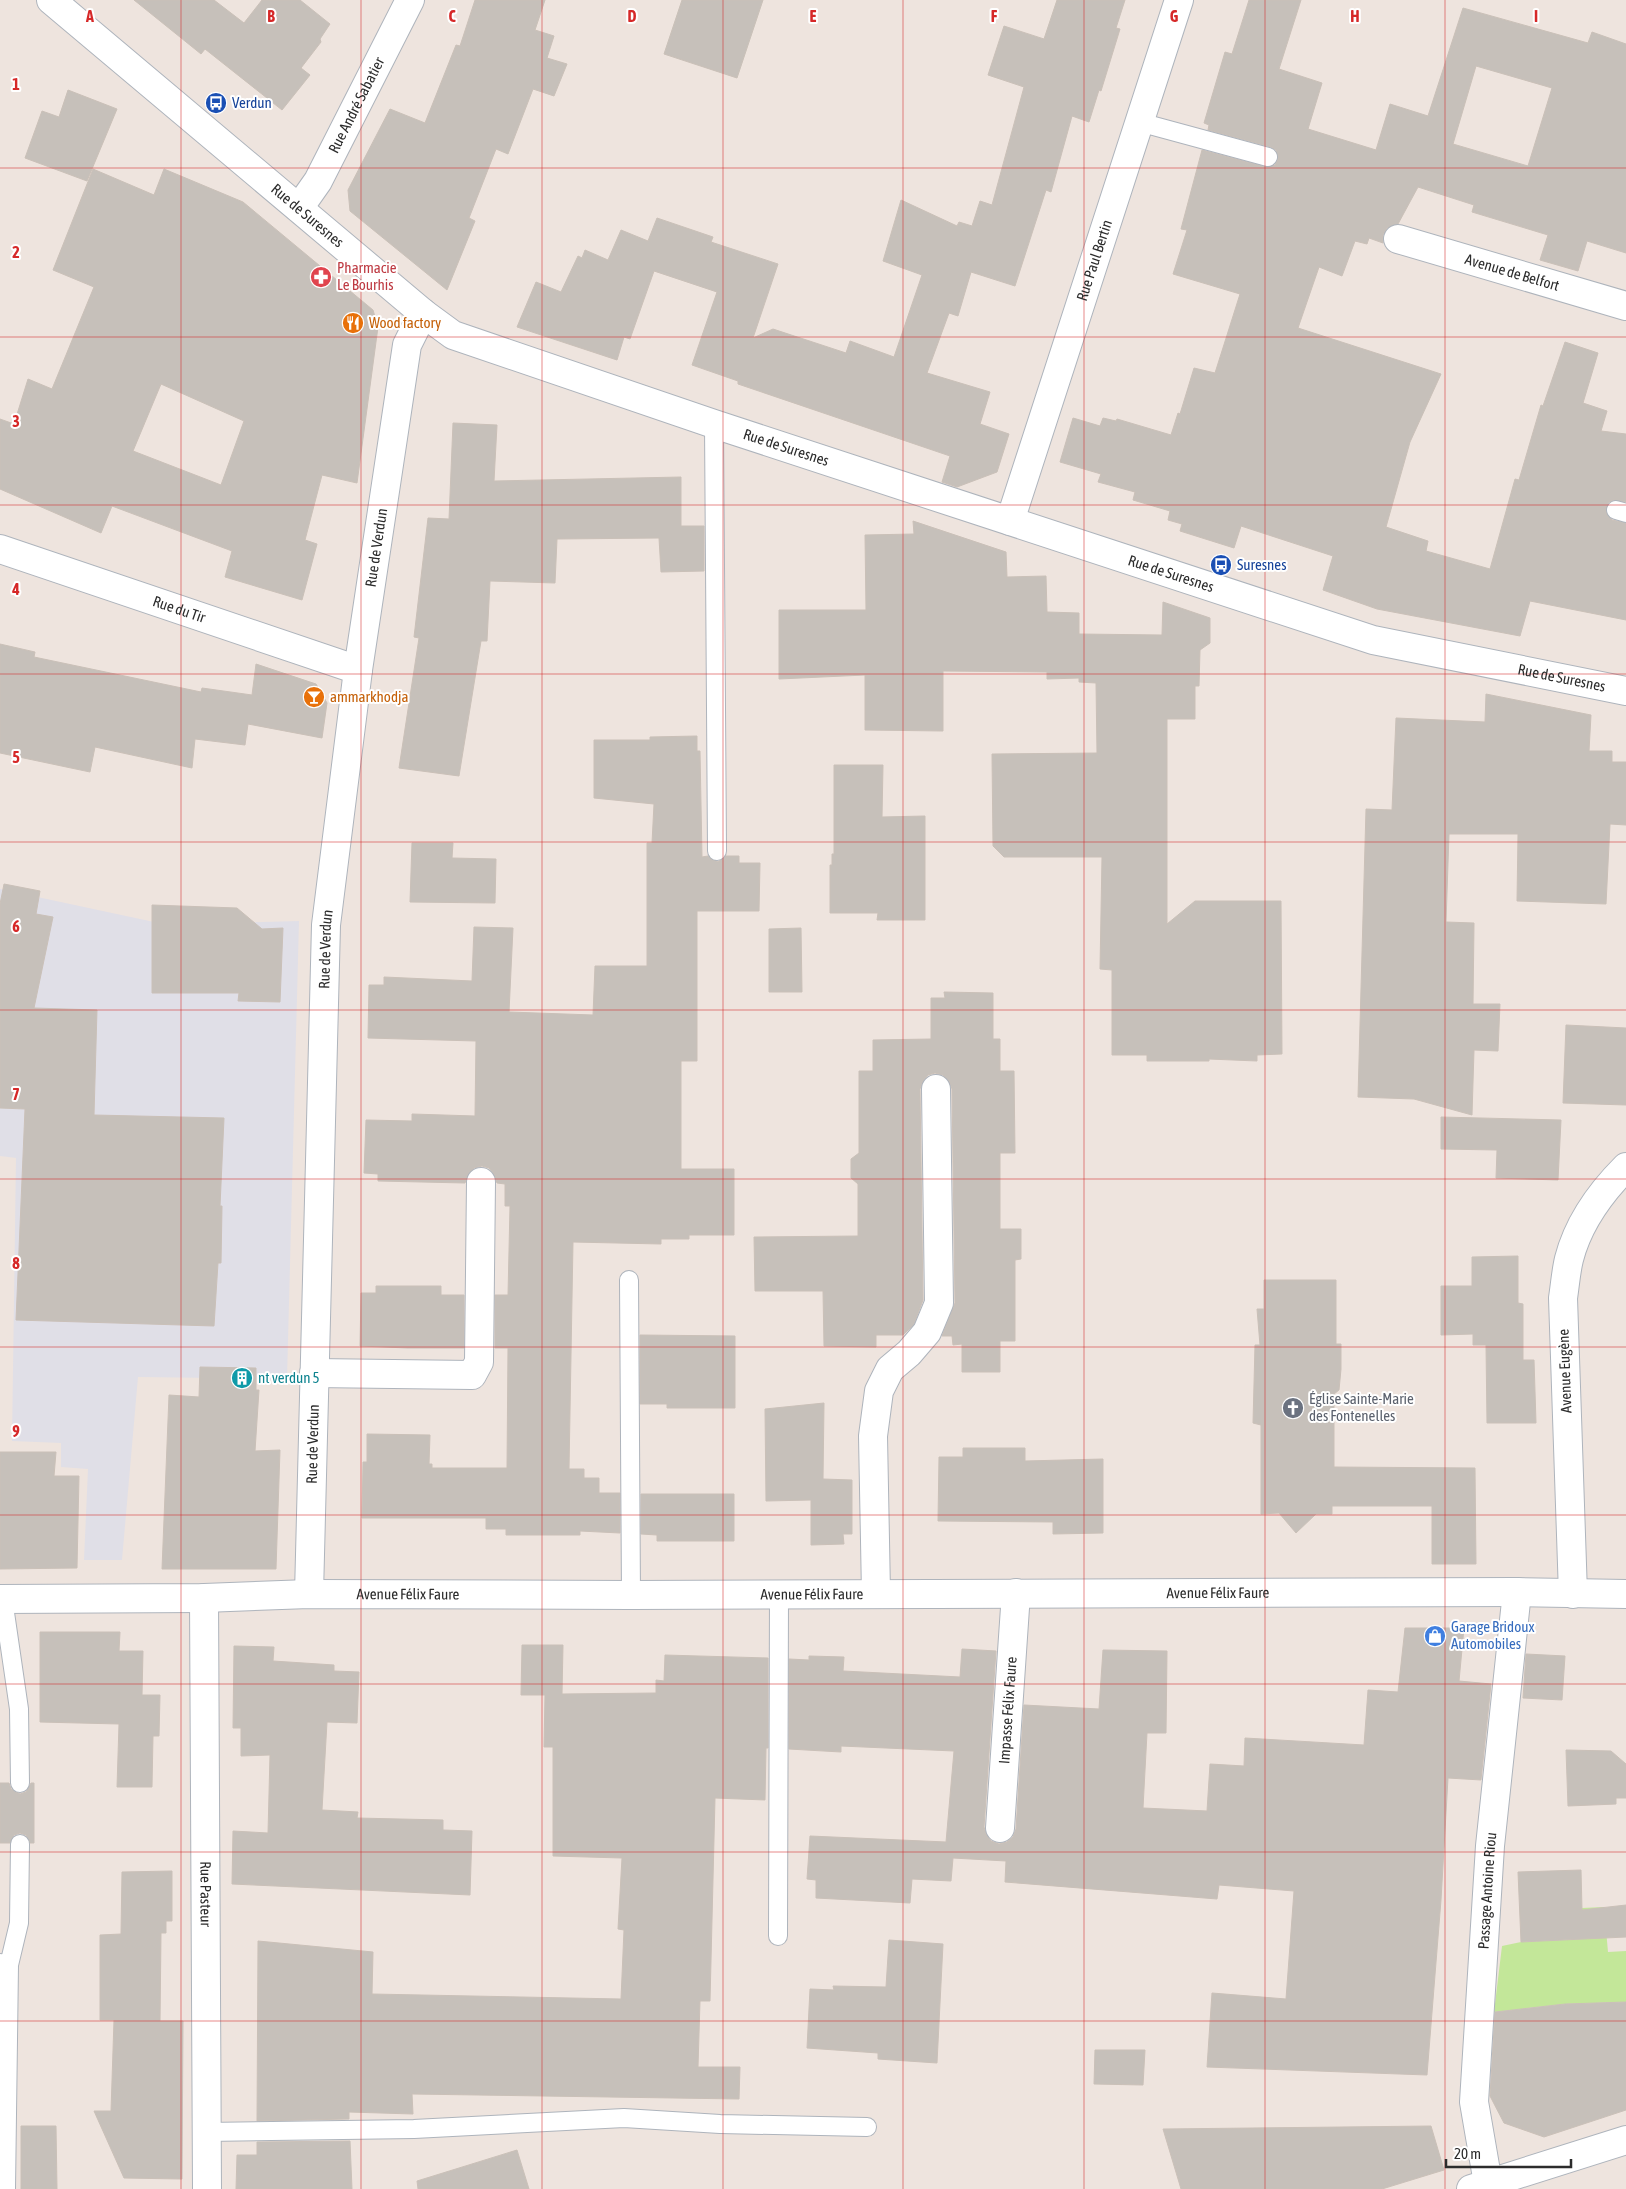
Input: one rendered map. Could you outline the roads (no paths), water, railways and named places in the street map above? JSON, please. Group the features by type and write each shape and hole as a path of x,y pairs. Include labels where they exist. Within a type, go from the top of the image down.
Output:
{"street":[{"name":"Rue de Suresnes","path":"51,0 423,313 453,335 714,424 1373,640 1626,691"},
{"name":"Rue André Sabatier","path":"299,208 318,181 410,0"},
{"name":"Rue Paul Bertin","path":"1010,521 1179,0"},
{"name":"Avenue de Belfort","path":"1398,239 1626,306"},
{"name":"Rue de Verdun","path":"309,1594 326,925 358,670 407,344 423,313"},
{"name":"Rue du Tir","path":"0,548 358,670"},
{"path":"876,1593 873,1436 879,1391 890,1369 909,1354 927,1332 939,1303 936,1089"},
{"name":"Avenue Eugène","path":"1573,1594 1563,1298 1569,1259 1582,1225 1608,1185 1626,1167"},
{"path":"314,1373 472,1374 479,1362 481,1182"},
{"name":"Avenue Félix Faure","path":"2,1599 204,1598 309,1594 631,1595 1517,1592 1626,1594"},
{"name":"Passage Antoine Riou","path":"1482,2187 1474,2102 1490,1846 1517,1592"},
{"name":"Impasse Félix Faure","path":"1000,1828 1016,1593"},
{"name":"Rue Pasteur","path":"204,1598 207,2189"},
{"path":"1482,2187 1626,2140"}],"lane":[{"path":"1139,122 1268,157"},
{"path":"714,424 716,851"},
{"path":"629,1280 631,1595"},
{"path":"778,1936 779,1594"},
{"path":"2,1599 19,1709 20,1783"},
{"path":"6,2189 5,1964 19,1923 20,1844"},
{"path":"206,2132 414,2129 624,2118 720,2124 867,2126"}],"place":[{"name":"Verdun","path":"216,103"},
{"name":"Pharmacie Le Bourhis","path":"321,277"},
{"name":"Wood factory","path":"353,323"},
{"name":"Suresnes","path":"1221,565"},
{"name":"ammarkhodja","path":"314,697"},
{"name":"nt verdun 5","path":"242,1378"},
{"name":"Église Sainte-Marie des Fontenelles","path":"1293,1408"},
{"name":"Garage Bridoux Automobiles","path":"1435,1636"}]}
